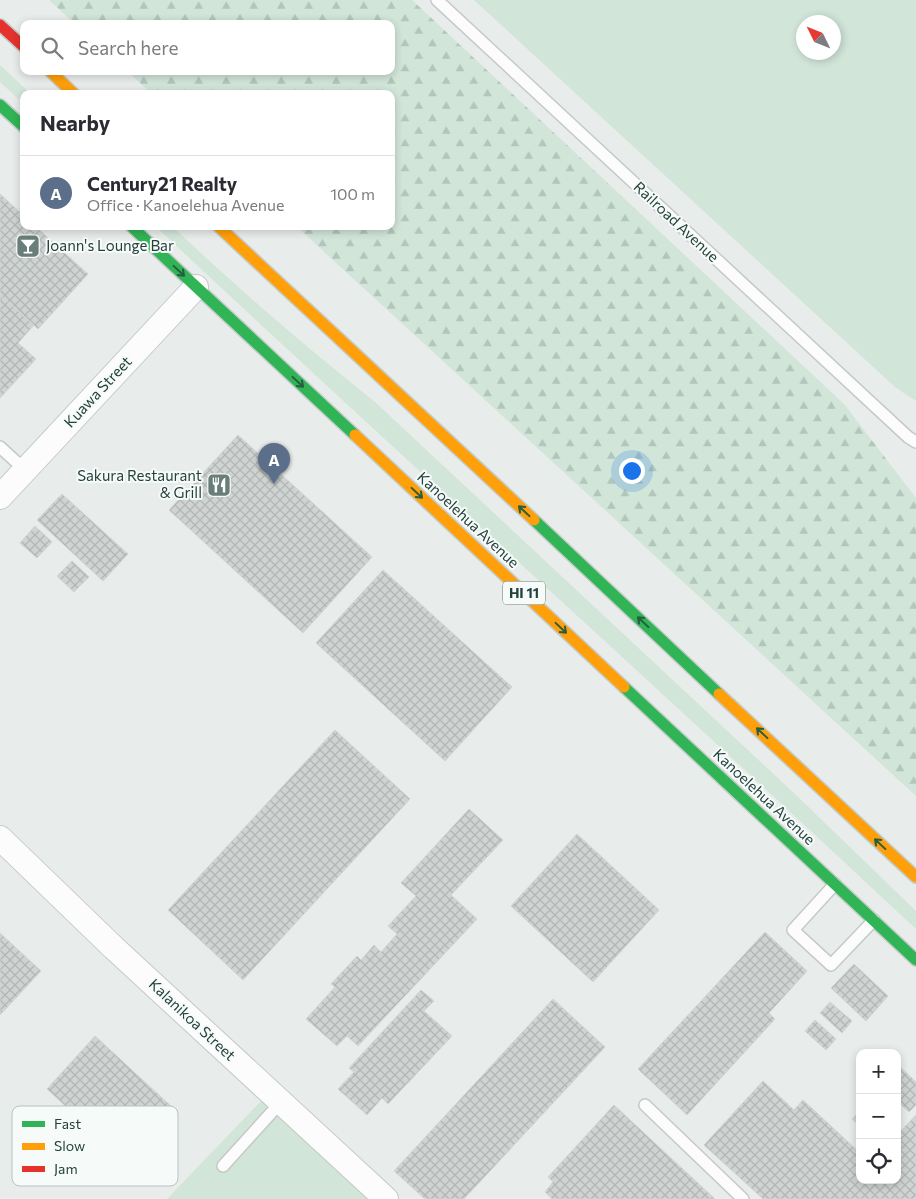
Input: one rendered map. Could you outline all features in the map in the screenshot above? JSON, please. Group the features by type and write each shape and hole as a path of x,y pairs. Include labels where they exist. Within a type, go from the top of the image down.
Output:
{"highway":[{"path":"0,25 20,43"},
{"path":"54,75 70,90"},
{"path":"0,105 20,123"},
{"name":"Kanoelehua Avenue","path":"135,230 916,960"},
{"path":"222,230 916,877"}],"street":[{"name":"Kuawa Street","path":"0,497 196,287"},
{"name":"Kalanikoa Street","path":"0,838 114,948 386,1199"}],"lane":[{"name":"Railroad Avenue","path":"437,0 912,439 916,449"},
{"path":"0,446 25,470"},
{"path":"835,884 793,930 832,966 874,920"},
{"path":"223,1166 281,1102"},
{"path":"645,1105 743,1199"}],"green space":[{"path":"49,0 412,0 844,404 916,498 916,796 300,230 395,230 395,90 148,90 131,75 395,75 395,20 71,20"},
{"path":"474,0 916,0 916,401 895,387"},
{"path":"0,65 27,90 20,90 20,100 0,82"},
{"path":"159,230 176,230 221,272 375,402 797,796 916,911 916,929 726,753"},
{"path":"265,1097 374,1199 167,1199"}],"building":[{"path":"0,194 20,212 20,230 39,230 88,274 38,329 0,295"},
{"path":"0,295 34,325 18,343 36,359 0,398"},
{"path":"238,435 372,557 303,633 169,510"},
{"path":"62,494 128,554 103,581 37,520"},
{"path":"35,526 52,542 37,558 20,543"},
{"path":"72,561 89,577 74,592 57,576"},
{"path":"383,570 512,687 445,761 316,643"},
{"path":"335,730 410,799 243,980 168,910"},
{"path":"469,809 503,840 451,895 477,919 358,1046 347,1036 337,1046 306,1019 335,987 331,984 357,956 361,960 374,945 381,952 397,934 388,926 416,896 401,883"},
{"path":"577,834 659,910 593,982 511,906"},
{"path":"765,932 807,971 769,1013 775,1019 687,1115 638,1069"},
{"path":"0,933 41,971 0,1015"},
{"path":"854,964 888,996 866,1021 831,988"},
{"path":"421,990 434,1001 424,1011 452,1036 388,1104 382,1098 367,1115 338,1089 354,1072 349,1068"},
{"path":"553,999 605,1047 464,1199 425,1199 394,1171"},
{"path":"830,1002 852,1021 842,1033 820,1013"},
{"path":"815,1020 836,1039 826,1050 805,1031"},
{"path":"95,1036 171,1106 65,1106 47,1089"},
{"path":"901,1068 916,1082 916,1105 909,1112 901,1105"},
{"path":"763,1081 794,1110 803,1100 856,1149 856,1184 901,1184 901,1131 916,1115 916,1199 763,1199 704,1145"},
{"path":"614,1105 715,1199 552,1199 545,1192 553,1182 548,1177"}],"traffic: fast":[{"path":"0,105 20,123"},
{"path":"135,230 355,435"},
{"path":"534,520 719,694"},
{"path":"624,687 916,960"}],"traffic: slow":[{"path":"54,75 70,90"},
{"path":"222,230 534,520"},
{"path":"355,435 624,687"},
{"path":"719,694 916,877"}],"traffic: jam":[{"path":"0,25 20,43"}],"place":[{"name":"Joann's Lounge Bar","path":"28,246"},
{"name":"Century21 Realty","path":"274,484"},
{"name":"Sakura Restaurant & Grill","path":"219,485"}]}
